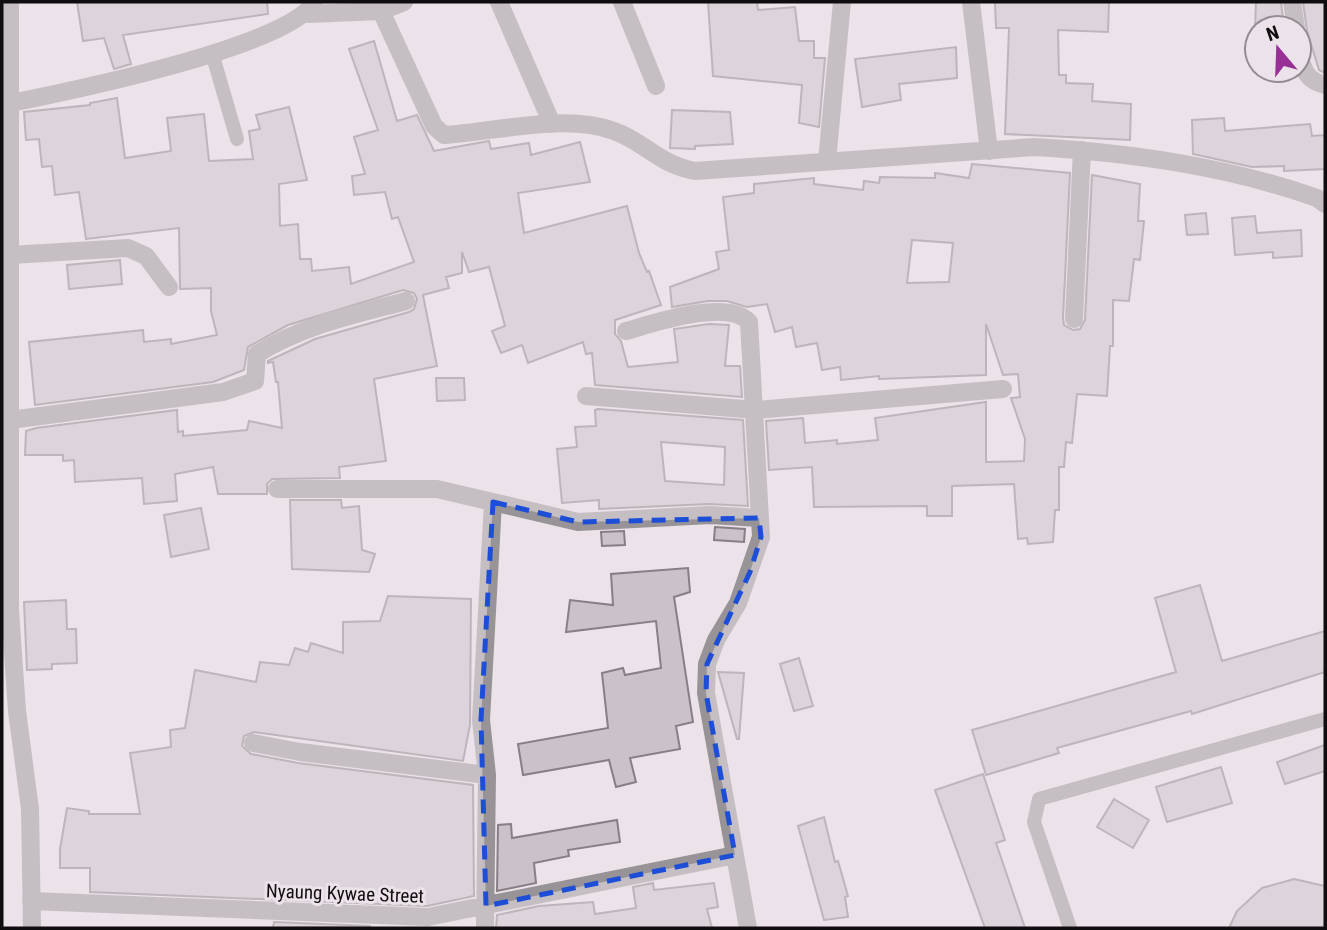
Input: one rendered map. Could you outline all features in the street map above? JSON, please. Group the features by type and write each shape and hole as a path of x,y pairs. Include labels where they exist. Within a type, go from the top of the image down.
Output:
{"street":[{"path":"10,2 10,420 6,551 16,698 30,809 32,928"},
{"path":"11,103 120,82 212,53 311,8 381,11 404,2"},
{"path":"499,2 552,124"},
{"path":"622,2 656,86"},
{"path":"827,161 842,2"},
{"path":"971,2 989,150"},
{"path":"381,11 433,126 444,135 495,127 552,124 613,131 676,167 695,171 1035,147 1082,150 1246,174 1323,199"},
{"path":"1074,319 1082,150"},
{"path":"10,255 128,248 146,256 169,286"},
{"path":"10,420 223,392 255,381 257,354 284,338 308,327 406,301"},
{"path":"626,331 688,312 744,316 749,322 761,537 738,603 716,640 707,664 706,693 748,928"},
{"path":"586,396 756,410 1003,390"},
{"path":"277,489 429,488 578,523 710,515 759,518"},
{"path":"485,928 486,775 481,720 493,502"},
{"path":"253,743 300,752 486,775"},
{"name":"Nyaung Kywae Street","path":"31,901 400,918 458,914 735,855"}],"lane":[{"path":"212,53 237,139"},
{"path":"1069,928 1034,822 1039,799 1325,719"}],"highlighted area":[{"path":"493,502 578,522 759,518 761,537 750,572 707,664 706,693 735,855 486,906 481,720"}],"building":[{"path":"77,2 267,2 268,14 123,35 131,64 114,69 104,38 83,41"},
{"path":"708,2 757,2 758,10 795,7 799,41 814,41 814,58 825,58 819,127 799,123 802,85 713,76"},
{"path":"995,2 1109,2 1108,32 1058,30 1059,75 1066,75 1066,83 1093,84 1092,101 1131,104 1130,140 1005,134 1009,28 996,28"},
{"path":"1256,2 1281,2 1282,14 1256,14"},
{"path":"1303,2 1325,2 1325,73 1319,70 1313,50 1313,14 1305,14"},
{"path":"374,41 397,121 417,115 434,151 489,141 491,149 529,143 531,155 580,142 590,182 518,193 524,233 627,206 639,253 647,272 649,271 661,305 615,320 615,334 621,341 628,367 678,362 674,329 709,324 729,325 725,366 740,366 742,397 595,385 592,353 586,354 583,342 528,363 522,345 501,353 492,331 505,326 489,267 469,272 462,252 462,273 446,277 449,288 423,295 437,366 374,379 386,461 339,467 340,478 272,479 267,484 267,494 218,494 213,467 175,474 177,501 144,504 142,478 75,482 74,460 63,461 63,455 25,455 26,431 36,428 177,410 178,432 183,431 183,436 247,430 249,421 282,428 278,382 273,362 268,361 315,339 409,312 414,309 417,299 414,293 403,290 288,325 248,347 244,370 213,382 35,405 29,342 143,330 144,342 171,339 171,344 217,335 211,311 211,288 180,289 179,228 86,239 79,192 55,195 52,166 42,167 39,139 26,140 24,112 90,105 117,98 125,158 171,151 167,118 204,114 209,161 253,159 249,131 260,129 256,115 289,107 307,180 279,184 280,226 298,224 300,259 311,259 312,271 349,267 351,284 414,262 398,217 392,219 385,192 354,195 352,176 365,174 354,137 378,130 349,49"},
{"path":"956,47 957,78 899,84 901,100 862,107 855,59"},
{"path":"672,110 730,112 733,144 695,146 695,149 670,148"},
{"path":"1224,118 1225,131 1310,124 1312,136 1325,135 1325,169 1284,171 1284,166 1252,167 1193,154 1192,120"},
{"path":"972,164 1070,173 1063,318 1064,325 1073,330 1080,329 1085,320 1092,175 1140,184 1138,221 1144,221 1140,260 1134,259 1129,301 1113,300 1113,346 1110,346 1107,396 1077,394 1072,443 1066,442 1064,467 1059,467 1059,510 1055,510 1053,542 1028,544 1027,538 1018,539 1014,484 952,486 952,516 927,516 927,506 814,507 812,467 769,470 766,421 803,418 805,443 837,440 837,444 878,440 875,418 986,402 986,462 1024,461 1025,439 1011,398 1020,397 1018,374 1003,375 986,324 986,375 879,379 879,376 841,380 840,367 822,370 817,343 796,347 792,327 775,332 767,304 747,307 727,301 708,301 672,307 670,287 719,269 716,252 729,250 723,197 754,193 754,184 814,178 814,184 863,190 864,181 879,183 880,177 935,178 935,173 969,178","holes":["912,240 953,243 949,282 907,283"]},
{"path":"1206,213 1208,234 1187,235 1185,215"},
{"path":"1255,216 1257,233 1301,230 1302,256 1273,258 1273,252 1235,255 1232,218"},
{"path":"120,260 122,284 69,289 67,265"},
{"path":"436,378 464,378 465,400 437,401"},
{"path":"595,410 743,420 748,506 709,504 599,509 599,500 562,503 557,449 577,447 575,427 596,426","holes":["661,442 725,447 724,485 665,481"]},
{"path":"290,500 341,500 342,508 359,506 362,550 375,554 369,572 292,569"},
{"path":"201,508 209,549 171,557 164,515"},
{"path":"715,527 745,529 744,542 714,540"},
{"path":"624,531 625,545 602,546 601,532"},
{"path":"688,568 690,592 674,597 693,722 676,726 680,749 630,758 636,782 616,787 609,760 523,775 518,744 608,728 602,673 623,668 625,675 661,668 656,621 566,632 570,600 613,605 611,574"},
{"path":"1200,585 1222,661 1325,631 1325,672 1192,714 1191,711 1057,748 1059,753 986,775 972,730 1176,672 1155,598"},
{"path":"388,596 471,599 470,725 463,761 254,732 244,736 242,746 251,754 298,763 473,785 474,896 427,906 90,892 90,868 60,868 60,849 67,808 89,811 89,814 140,814 130,753 171,747 170,730 185,728 195,670 256,682 260,662 289,665 295,648 308,652 311,643 343,653 343,622 380,621"},
{"path":"66,600 67,629 76,629 77,663 52,664 52,669 27,670 24,602"},
{"path":"799,658 813,706 794,711 780,664"},
{"path":"718,672 744,673 739,739 737,739"},
{"path":"1325,745 1325,771 1285,784 1277,762"},
{"path":"1221,767 1232,803 1167,822 1156,787"},
{"path":"983,774 1005,840 996,843 1025,928 985,928 935,790"},
{"path":"1114,799 1149,820 1133,848 1097,827"},
{"path":"824,817 835,862 838,861 848,896 845,897 848,917 824,920 798,826"},
{"path":"617,820 620,842 568,850 569,856 534,863 536,883 497,891 498,825 511,824 512,838"},
{"path":"1294,879 1325,886 1325,928 1229,928 1237,911 1262,888"},
{"path":"653,883 654,890 714,883 718,907 707,909 712,928 496,928 497,915 539,906 593,902 595,914 636,908 633,887"},
{"path":"274,922 371,926 273,928"}]}
